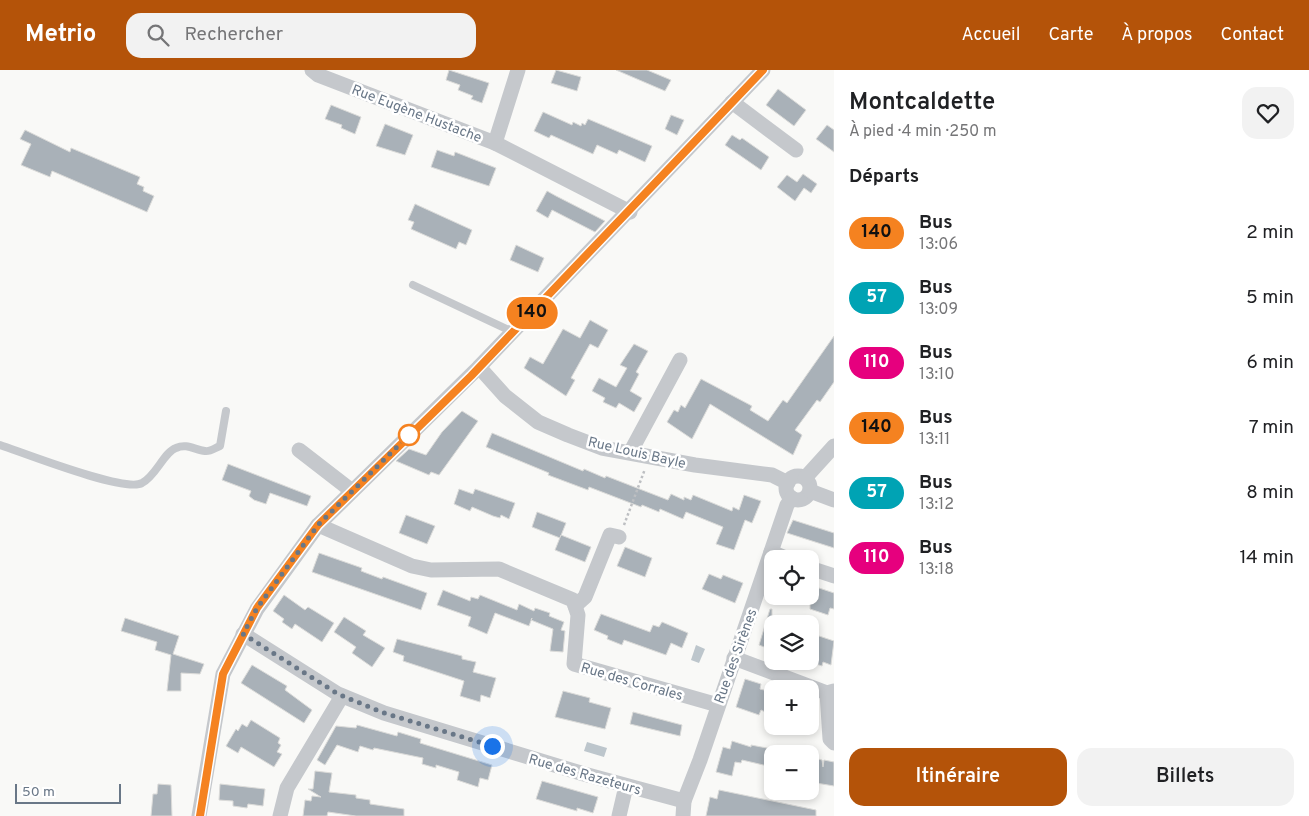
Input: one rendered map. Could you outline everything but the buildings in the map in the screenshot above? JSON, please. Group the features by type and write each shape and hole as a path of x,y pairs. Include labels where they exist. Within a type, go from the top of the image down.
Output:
{"street":[{"name":"Rue Eugène Hustache","path":"312,70 318,75 495,143 630,212"},
{"name":"Rue Eugène Hustache","path":"495,143 518,70"},
{"path":"200,816 223,674 257,608 318,525 479,367 630,212 763,70"},
{"path":"732,102 796,150"},
{"path":"631,451 680,360"},
{"name":"Rue Louis Bayle","path":"479,367 505,396 538,422 602,448 631,451 695,465 772,475 790,491"},
{"path":"834,446 808,484 803,499 790,491 794,477 808,484 834,500"},
{"path":"299,450 352,491"},
{"name":"Rue des Sirènes","path":"772,550 790,491"},
{"path":"318,525 412,566 431,570 499,569 574,600 575,606"},
{"path":"575,606 585,597 610,536 620,537"},
{"path":"819,571 834,576"},
{"name":"Rue des Sirènes","path":"683,809 764,572"},
{"name":"Rue des Corrales","path":"575,606 578,615 574,664 718,705"},
{"name":"Rue des Razeteurs","path":"243,634 342,696 384,713 626,786 683,809"},
{"path":"734,658 830,692 830,739 834,743"},
{"path":"280,816 287,788 342,696"},
{"path":"618,816 626,786"}],"lane":[{"path":"412,285 513,332"},
{"path":"0,445 94,477 129,486 142,484 152,476 173,448 183,445 207,452 220,446 226,411"}],"path":[{"path":"620,537 650,456"}],"shaded area":[{"path":"696,645 705,649 699,663 691,660"},
{"path":"587,742 607,748 604,757 584,751"}],"bus line":[{"name":"140","path":"200,816 214,718 223,674 257,608 318,525 471,376 630,212 763,70"}],"route":[{"path":"409,435 318,525 257,608 243,634 275,656 338,694 384,713 492,746"}]}
